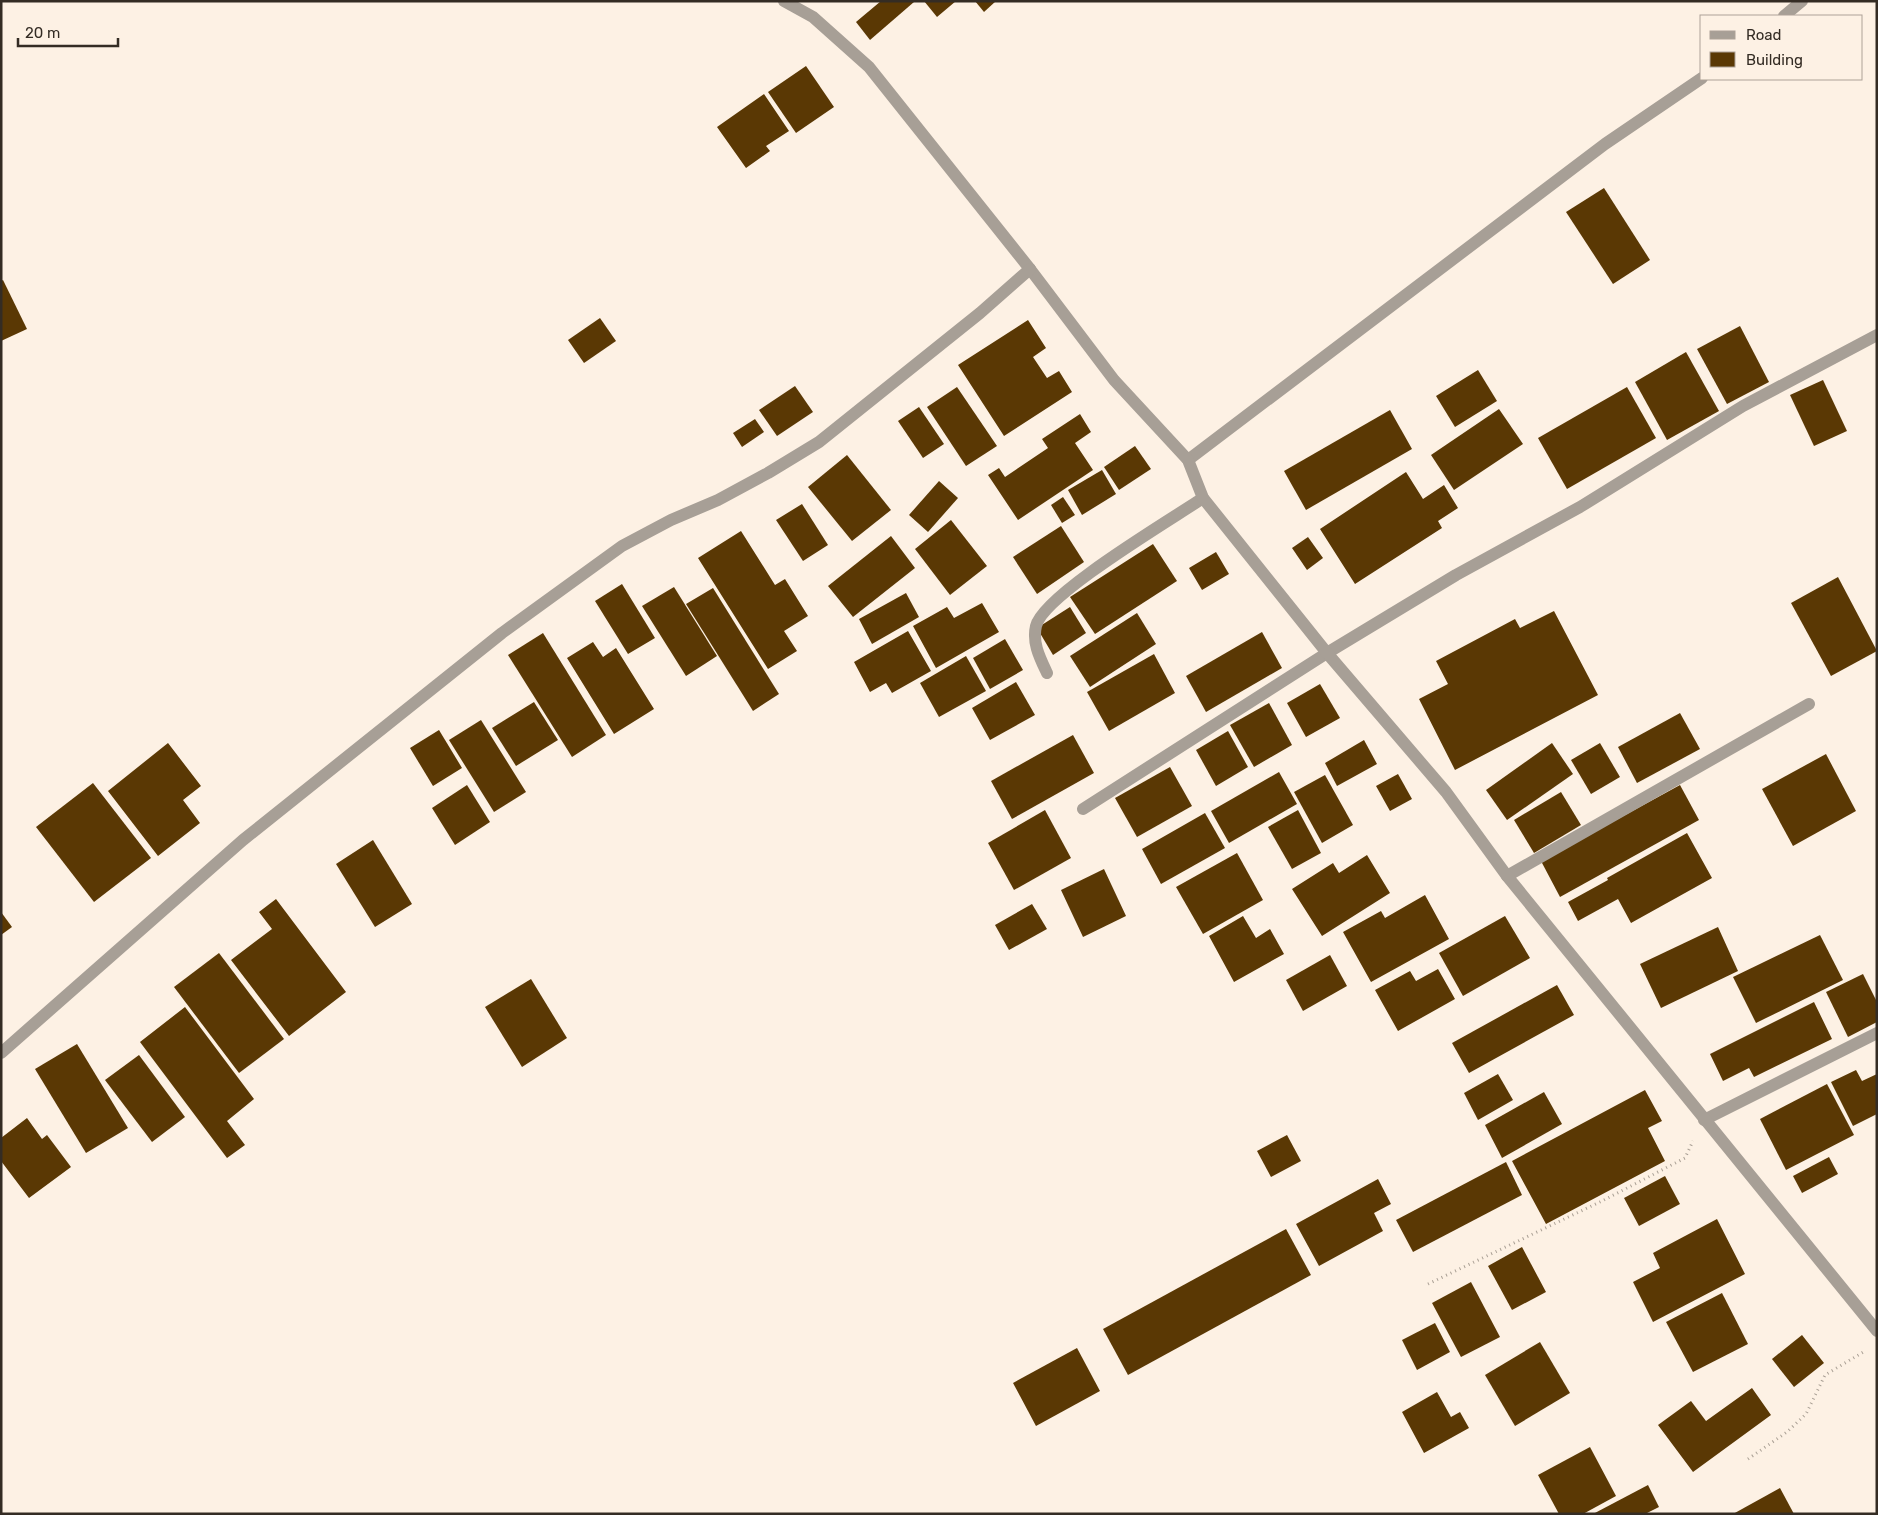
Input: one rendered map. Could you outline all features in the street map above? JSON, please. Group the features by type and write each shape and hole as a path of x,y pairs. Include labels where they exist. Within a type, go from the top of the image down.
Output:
{"street":[{"path":"784,1 813,17 870,67 1030,269 1114,380 1188,460 1203,498 1327,653 1446,792 1507,876 1877,1331"},
{"path":"1785,15 1802,1"},
{"path":"1188,460 1605,144 1700,79"},
{"path":"1,1053 243,840 502,633 622,546 671,520 718,500 819,442 980,313 1030,269"},
{"path":"1083,810 1327,653 1456,576 1580,506 1743,406 1877,335"},
{"path":"1047,673 1035,645 1036,624 1047,607 1067,588 1203,498"},
{"path":"1507,876 1809,704"},
{"path":"1704,1120 1877,1033"}],"path":[{"path":"1428,1284 1602,1201 1685,1158 1704,1120"},
{"path":"1748,1459 1787,1432 1806,1414 1825,1374 1868,1349"}],"building":[{"path":"881,1 914,2 870,40 856,22"},
{"path":"924,1 956,1 937,17"},
{"path":"975,1 996,1 984,12"},
{"path":"806,66 834,107 796,133 768,92"},
{"path":"764,94 789,131 766,146 770,151 746,168 717,127"},
{"path":"1604,188 1650,260 1613,284 1566,212"},
{"path":"3,280 27,329 1,341 1,281"},
{"path":"600,318 616,341 584,363 568,340"},
{"path":"1028,320 1046,348 1033,357 1047,378 1059,371 1072,392 1004,436 958,365"},
{"path":"1740,326 1769,382 1727,404 1697,349"},
{"path":"1686,352 1719,411 1667,440 1635,382"},
{"path":"1478,370 1497,401 1455,427 1436,396"},
{"path":"1823,380 1847,431 1814,446 1790,395"},
{"path":"795,386 813,412 777,436 759,410"},
{"path":"957,387 997,446 966,466 927,407"},
{"path":"1627,387 1656,438 1567,489 1538,438"},
{"path":"919,407 944,444 923,458 898,421"},
{"path":"1499,409 1523,444 1454,490 1431,455"},
{"path":"1390,410 1412,449 1306,510 1284,471"},
{"path":"1080,414 1091,432 1075,443 1093,470 1018,520 988,475 999,468 1005,477 1048,448 1042,439"},
{"path":"755,419 764,432 742,447 733,433"},
{"path":"1135,446 1151,469 1119,490 1104,467"},
{"path":"847,455 891,510 852,541 808,487"},
{"path":"1102,470 1116,494 1082,515 1068,490"},
{"path":"1406,472 1423,499 1444,485 1458,508 1438,521 1442,528 1355,584 1320,529"},
{"path":"939,481 958,498 928,532 909,515"},
{"path":"1063,497 1075,515 1062,523 1051,505"},
{"path":"802,504 828,545 803,561 776,520"},
{"path":"951,520 987,566 950,595 915,549"},
{"path":"1061,526 1084,562 1037,594 1013,557"},
{"path":"741,531 775,585 785,579 808,616 784,631 797,651 768,669 698,558"},
{"path":"891,536 915,568 853,617 828,586"},
{"path":"1308,537 1323,558 1307,570 1292,548"},
{"path":"1153,544 1177,581 1095,634 1070,597"},
{"path":"1216,552 1229,574 1202,590 1189,568"},
{"path":"1838,577 1877,651 1831,676 1791,603"},
{"path":"622,584 655,638 628,654 595,601"},
{"path":"674,587 717,656 686,676 642,606"},
{"path":"713,588 779,694 753,711 686,604"},
{"path":"906,593 919,617 872,644 859,619"},
{"path":"982,603 999,632 936,668 913,626 947,607 954,618"},
{"path":"1070,607 1086,633 1053,655 1037,628"},
{"path":"1554,611 1598,695 1455,770 1419,699 1448,684 1436,661 1515,619 1520,628"},
{"path":"1137,613 1156,644 1090,687 1070,656"},
{"path":"908,631 931,671 892,693 886,683 870,692 854,662"},
{"path":"1262,632 1282,668 1206,712 1186,676"},
{"path":"543,633 606,735 572,757 508,655"},
{"path":"1005,639 1023,670 990,689 973,658"},
{"path":"593,642 603,657 616,648 654,709 614,734 567,658"},
{"path":"1154,654 1175,693 1109,731 1087,692"},
{"path":"966,656 986,691 939,717 920,683"},
{"path":"1016,682 1035,715 990,740 972,708"},
{"path":"1320,684 1340,718 1306,737 1287,703"},
{"path":"534,702 558,740 516,766 492,728"},
{"path":"1269,703 1292,745 1254,767 1230,725"},
{"path":"1680,713 1700,749 1637,783 1618,747"},
{"path":"481,720 526,792 494,812 449,740"},
{"path":"439,730 462,768 433,786 410,748"},
{"path":"1228,731 1248,767 1216,786 1196,750"},
{"path":"1073,735 1094,773 1012,819 991,781"},
{"path":"1364,740 1377,764 1337,786 1325,763"},
{"path":"168,743 201,786 183,800 200,823 158,856 108,791"},
{"path":"1552,743 1573,774 1507,820 1486,790"},
{"path":"1600,743 1620,777 1591,794 1571,760"},
{"path":"1826,754 1856,811 1793,846 1762,789"},
{"path":"1170,767 1192,806 1137,837 1115,798"},
{"path":"1279,772 1297,804 1229,843 1211,811"},
{"path":"1398,774 1412,799 1390,811 1376,786"},
{"path":"1325,775 1353,825 1322,843 1294,792"},
{"path":"93,783 151,858 94,902 36,827"},
{"path":"467,785 490,822 455,845 432,808"},
{"path":"1680,785 1699,820 1560,897 1541,861"},
{"path":"1561,792 1581,825 1534,853 1514,820"},
{"path":"1045,810 1071,858 1014,890 988,843"},
{"path":"1298,810 1321,853 1292,869 1268,827"},
{"path":"1205,813 1225,848 1161,884 1142,849"},
{"path":"1687,833 1712,878 1631,923 1618,899 1578,921 1568,902"},
{"path":"373,840 412,904 375,927 336,864"},
{"path":"1237,853 1263,900 1203,934 1176,887"},
{"path":"1367,855 1390,893 1322,936 1292,889 1333,863 1339,873"},
{"path":"1104,869 1126,916 1083,937 1061,890"},
{"path":"1425,895 1449,939 1371,982 1343,932 1381,911 1385,918"},
{"path":"276,899 346,992 289,1036 231,960 272,929 259,912"},
{"path":"1032,904 1047,929 1009,950 995,925"},
{"path":"1,912 12,927 1,935"},
{"path":"1243,916 1256,938 1270,929 1284,954 1234,982 1209,936"},
{"path":"1505,916 1530,958 1463,996 1439,953"},
{"path":"1718,927 1738,971 1661,1008 1640,964"},
{"path":"1820,935 1843,980 1756,1023 1733,977"},
{"path":"219,953 284,1039 239,1073 174,987"},
{"path":"1330,955 1347,986 1303,1011 1286,980"},
{"path":"1438,969 1455,999 1398,1031 1375,990 1410,971 1416,981"},
{"path":"1863,974 1877,1002 1877,1022 1848,1037 1826,992"},
{"path":"531,979 567,1038 522,1067 485,1007"},
{"path":"1557,985 1574,1015 1469,1073 1452,1043"},
{"path":"1814,1002 1832,1039 1754,1077 1749,1068 1723,1081 1710,1054"},
{"path":"185,1007 254,1099 227,1121 245,1145 227,1158 140,1042"},
{"path":"77,1044 128,1128 86,1153 35,1069"},
{"path":"139,1055 185,1117 152,1142 105,1080"},
{"path":"1856,1070 1862,1081 1877,1074 1877,1114 1853,1126 1831,1082"},
{"path":"1498,1074 1513,1100 1478,1120 1464,1093"},
{"path":"1827,1084 1854,1135 1786,1170 1760,1119"},
{"path":"1645,1090 1662,1121 1648,1128 1665,1161 1546,1224 1512,1161"},
{"path":"1544,1092 1562,1124 1502,1158 1485,1125"},
{"path":"27,1118 42,1139 47,1135 71,1167 29,1198 1,1161 1,1138"},
{"path":"1287,1135 1301,1161 1271,1177 1257,1151"},
{"path":"1829,1157 1838,1174 1802,1193 1793,1176"},
{"path":"1506,1162 1522,1195 1413,1252 1396,1220"},
{"path":"1665,1176 1680,1204 1639,1226 1624,1198"},
{"path":"1378,1179 1391,1204 1374,1213 1383,1231 1319,1266 1296,1224"},
{"path":"1717,1219 1745,1274 1653,1322 1633,1282 1660,1268 1653,1253"},
{"path":"1286,1229 1311,1275 1128,1375 1103,1329"},
{"path":"1522,1247 1546,1292 1512,1310 1488,1266"},
{"path":"1471,1282 1500,1337 1461,1357 1432,1303"},
{"path":"1722,1293 1748,1344 1693,1372 1666,1322"},
{"path":"1435,1323 1450,1352 1417,1370 1402,1340"},
{"path":"1802,1335 1824,1363 1794,1387 1772,1359"},
{"path":"1540,1342 1570,1393 1515,1426 1485,1375"},
{"path":"1077,1348 1100,1391 1036,1426 1013,1383"},
{"path":"1752,1388 1771,1415 1693,1472 1658,1425 1691,1401 1706,1421"},
{"path":"1437,1392 1451,1417 1460,1412 1469,1428 1424,1453 1402,1412"},
{"path":"1590,1447 1616,1496 1583,1514 1559,1514 1538,1475"},
{"path":"1648,1485 1659,1507 1645,1514 1593,1514"},
{"path":"1780,1488 1794,1514 1733,1514"}]}
